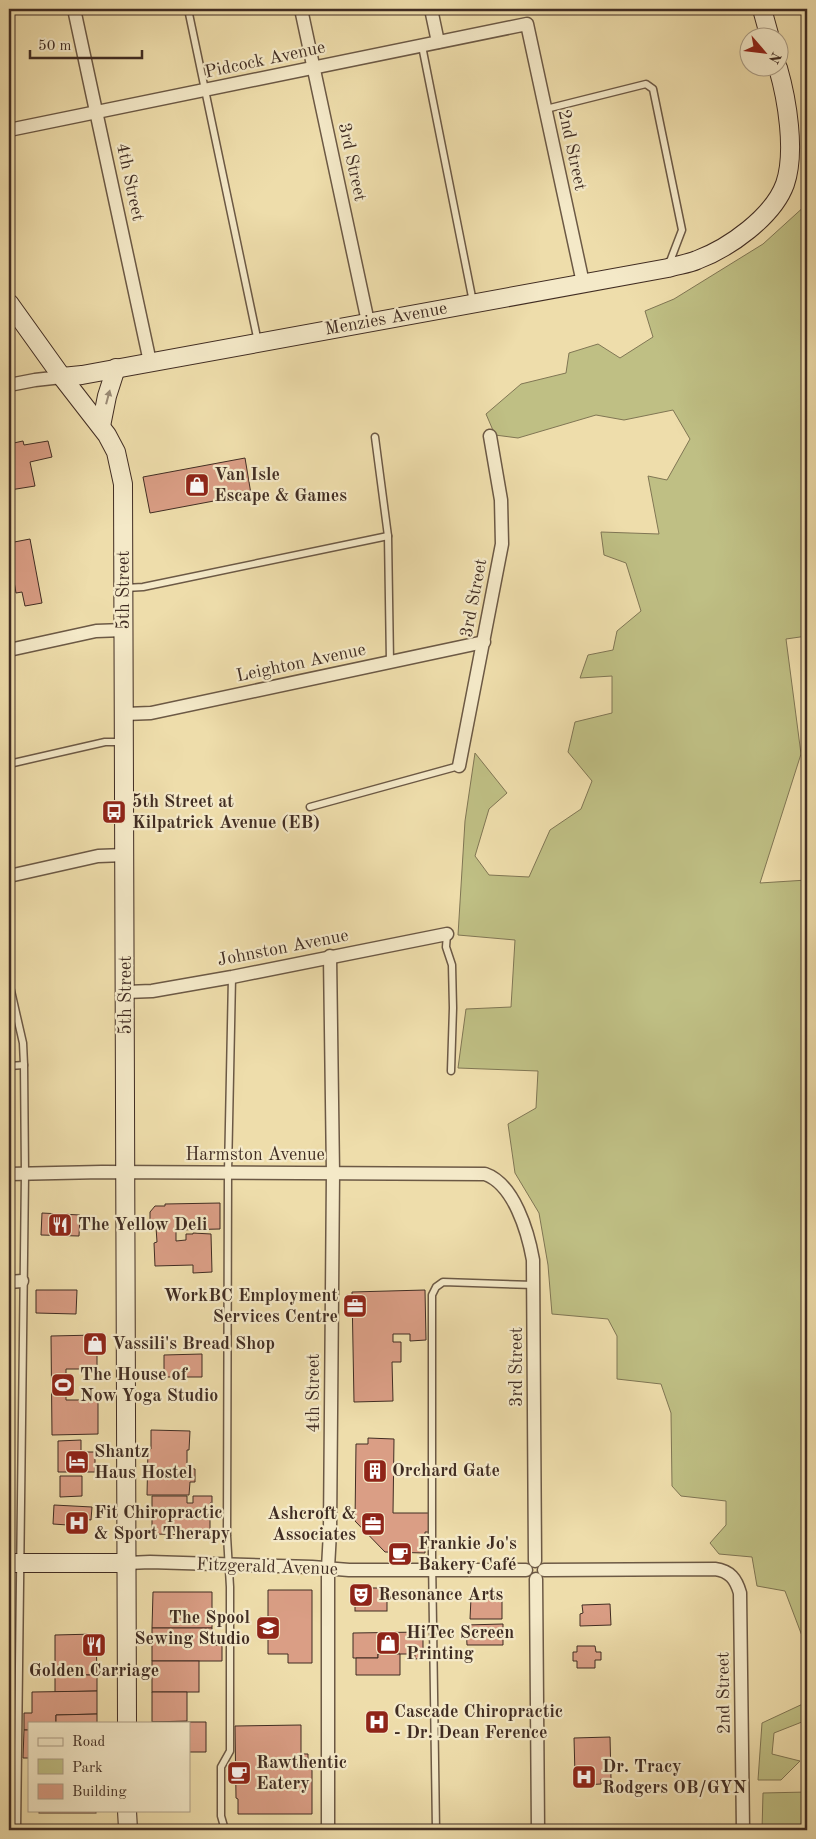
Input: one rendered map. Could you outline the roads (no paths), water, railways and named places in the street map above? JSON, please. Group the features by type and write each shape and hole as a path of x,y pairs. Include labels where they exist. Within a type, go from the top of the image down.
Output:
{"street":[{"name":"4th Street","path":"74,9 150,362"},
{"name":"3rd Street","path":"302,9 368,322"},
{"path":"431,9 438,42"},
{"path":"762,9 767,28"},
{"name":"Pidcock Avenue","path":"9,130 527,24"},
{"name":"2nd Street","path":"527,24 583,283"},
{"name":"Menzies Avenue","path":"9,385 150,362 668,268 698,260 738,238 754,226 774,204 786,182 789,124 780,78"},
{"name":"5th Street","path":"9,303 62,377 101,426 116,452 123,484 127,1722"},
{"path":"101,426 116,368"},
{"name":"3rd Street","path":"460,766 502,544 501,500 490,436"},
{"path":"9,650 96,631 124,630"},
{"name":"Leighton Avenue","path":"125,714 151,713 484,642"},
{"path":"9,876 98,856 125,855"},
{"name":"Johnston Avenue","path":"126,992 152,991 232,977 447,934"},
{"name":"4th Street","path":"328,1830 328,1568 330,1532 333,1173 330,956"},
{"name":"Harmston Avenue","path":"9,1174 485,1174 500,1181"},
{"name":"3rd Street","path":"500,1181 520,1214 533,1260 538,1570 538,1830"},
{"path":"9,1282 22,1281"},
{"name":"Fitzgerald Avenue","path":"14,1563 228,1564 349,1570 526,1570 530,1578 538,1570"},
{"name":"2nd Street","path":"538,1570 715,1569 731,1575 738,1585 740,1593 743,1830"},
{"path":"127,1812 128,1830"}],"lane":[{"path":"188,9 258,342"},
{"path":"422,46 473,303"},
{"path":"546,109 646,84 654,89 682,230 668,268"},
{"path":"375,437 388,536 390,662"},
{"path":"124,588 142,587 388,536"},
{"path":"9,764 105,742 125,742"},
{"path":"310,807 460,766"},
{"path":"447,934 446,947 452,965 451,1071"},
{"path":"225,1830 221,1816 221,1767 230,1751 227,1536 228,1173 232,977"},
{"path":"9,982 23,1043 24,1066 25,1174 14,1563 17,1830"},
{"path":"9,1066 24,1066"},
{"path":"436,1830 432,1570 432,1295 436,1287 443,1282 534,1285"}],"place":[{"name":"Van Isle Escape & Games","path":"197,485"},
{"name":"5th Street at Kilpatrick Avenue (EB)","path":"114,812"},
{"name":"The Yellow Deli","path":"60,1225"},
{"name":"WorkBC Employment Services Centre","path":"355,1306"},
{"name":"Vassili's Bread Shop","path":"95,1344"},
{"name":"The House of Now Yoga Studio","path":"63,1385"},
{"name":"Shantz Haus Hostel","path":"77,1462"},
{"name":"Orchard Gate","path":"375,1471"},
{"name":"Fit Chiropractic & Sport Therapy","path":"77,1523"},
{"name":"Ashcroft & Associates","path":"373,1524"},
{"name":"Frankie Jo's Bakery Café","path":"400,1554"},
{"name":"Resonance Arts","path":"361,1595"},
{"name":"The Spool Sewing Studio","path":"268,1628"},
{"name":"HiTec Screen Printing","path":"388,1643"},
{"name":"Golden Carriage","path":"94,1645"},
{"name":"Cascade Chiropractic - Dr. Dean Ference","path":"377,1722"},
{"name":"Rawthentic Eatery","path":"239,1773"},
{"name":"Dr. Tracy Rodgers OB/GYN","path":"584,1777"}]}
